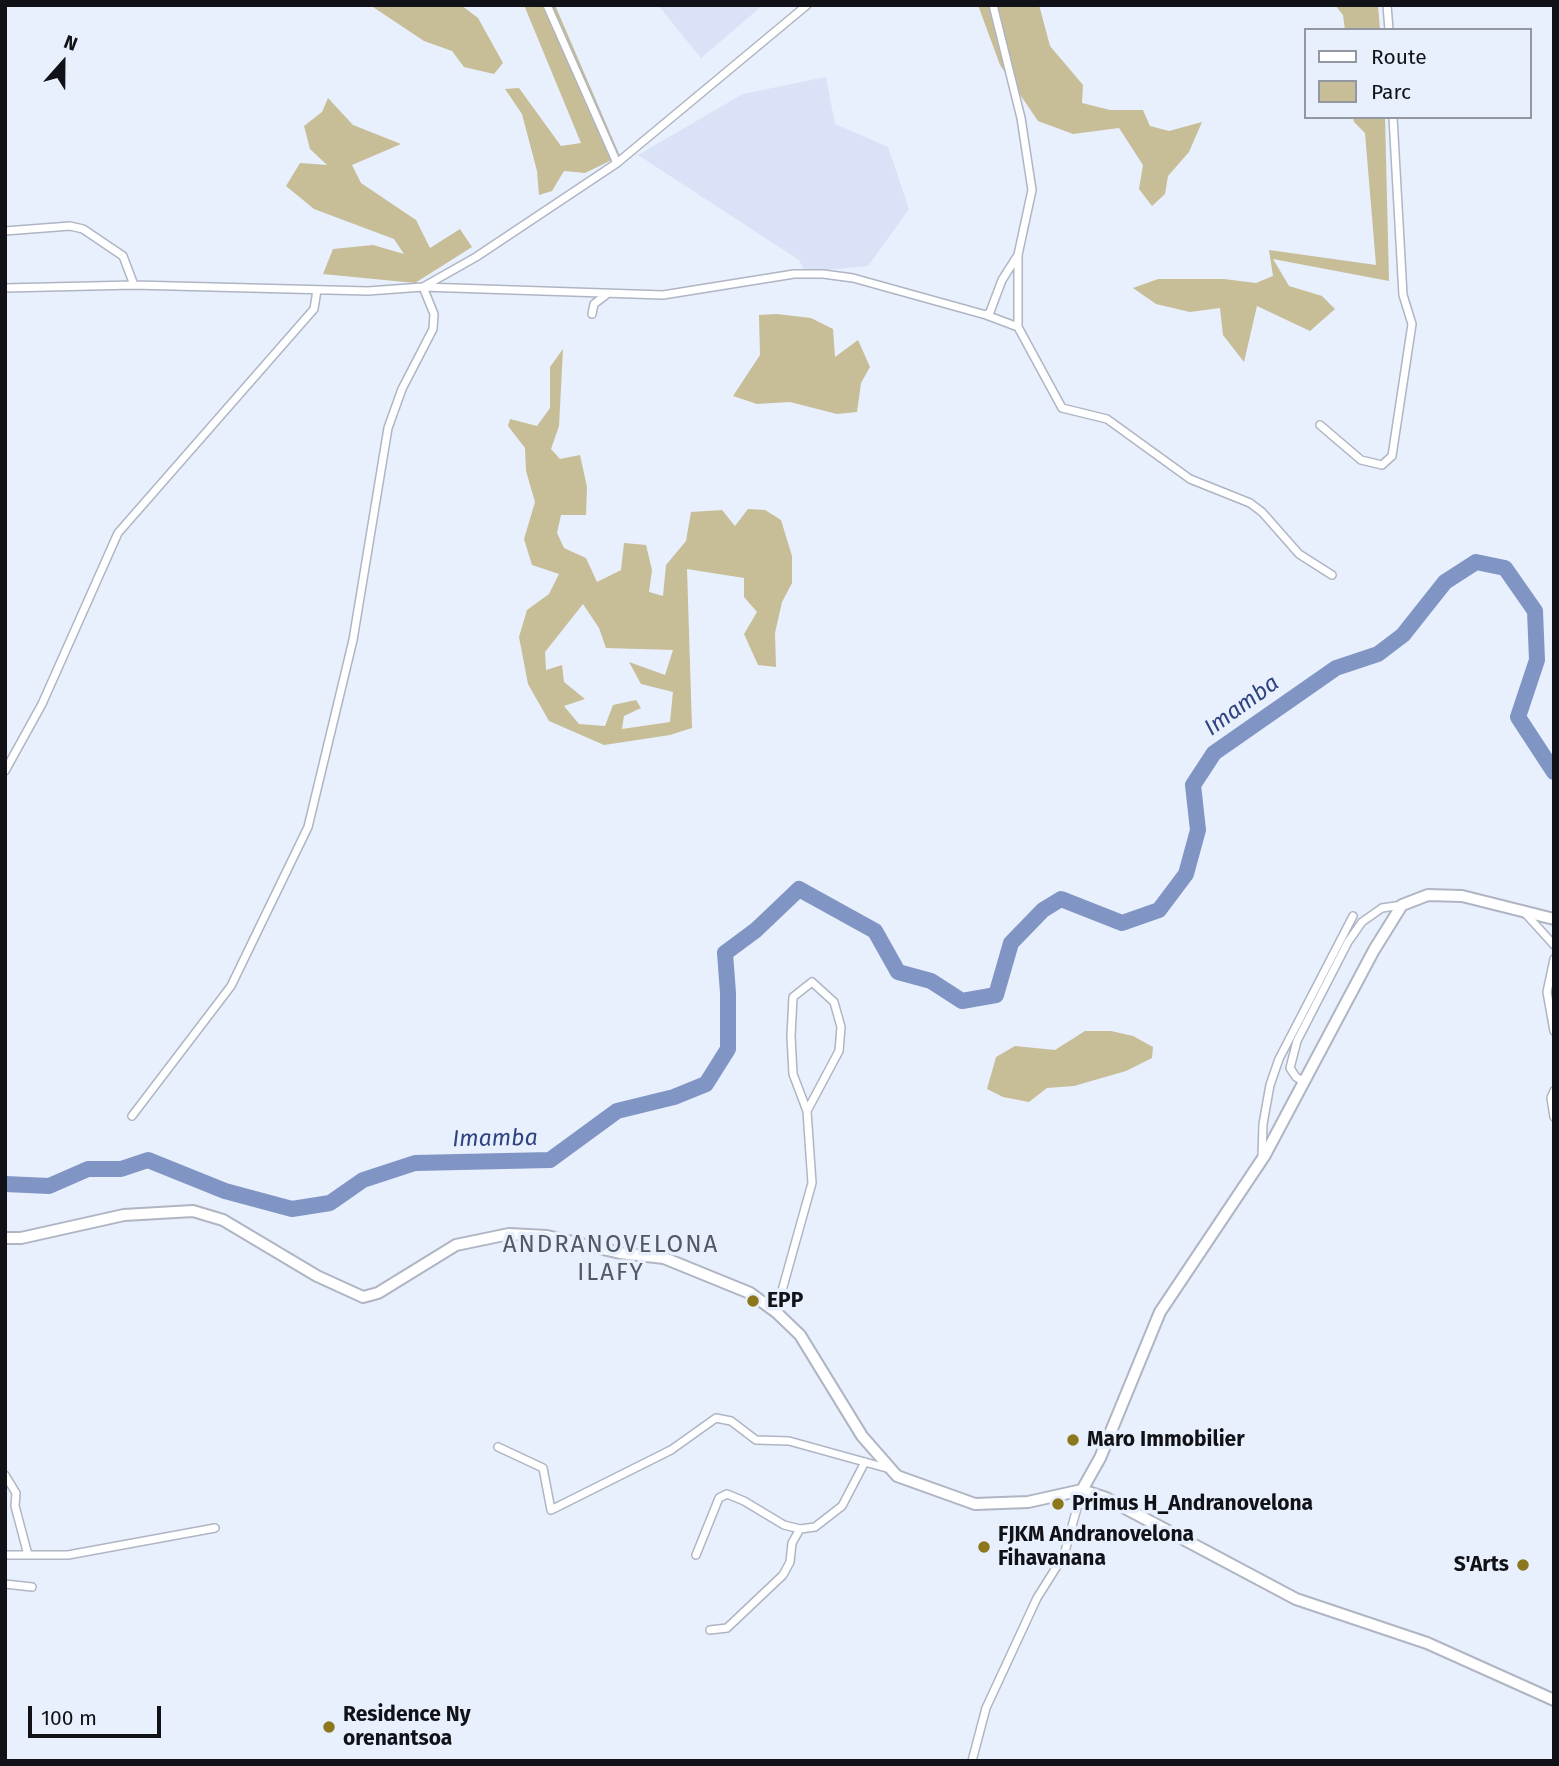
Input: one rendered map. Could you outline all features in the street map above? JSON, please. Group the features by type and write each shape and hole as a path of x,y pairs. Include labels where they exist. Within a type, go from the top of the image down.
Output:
{"street":[{"path":"547,5 617,163"},
{"path":"423,288 476,257 617,163 807,5"},
{"path":"993,5 1021,118 1032,190 1018,256 1018,327 1062,408 1107,419 1190,479 1250,503 1262,512 1298,554 1332,575"},
{"path":"1387,5 1389,28"},
{"path":"1320,425 1361,460 1382,465 1392,456 1412,324 1403,295 1393,119"},
{"path":"5,231 70,226 83,229 123,256 134,285"},
{"path":"986,315 990,312 1002,280 1018,256"},
{"path":"5,288 134,285 317,290 423,288 663,295 794,274 823,274 853,278 986,315 1018,327"},
{"path":"132,1116 231,986 308,827 353,640 388,428 402,389 433,329 433,314 423,288"},
{"path":"5,771 41,704 118,533 314,309 317,290"},
{"path":"592,314 594,304 607,293"},
{"path":"1304,1082 1296,1077 1290,1068 1297,1041 1348,942 1362,922 1382,908 1402,905 1428,895 1462,896 1554,919"},
{"path":"972,1761 986,1708 1037,1598 1064,1555 1082,1490 1100,1458 1160,1311 1262,1159 1374,950 1402,905"},
{"path":"1523,912 1554,945"},
{"path":"1262,1159 1263,1124 1270,1085 1279,1059 1353,916"},
{"path":"1554,958 1547,992 1554,1031"},
{"path":"776,1312 812,1183 807,1111 793,1074 791,1036 793,997 812,982 834,1002 841,1027 839,1051 807,1111"},
{"path":"1554,1091 1551,1098 1554,1117"},
{"path":"5,1238 32,1236 124,1215 193,1211 223,1220 317,1276 363,1297 378,1293 456,1245 509,1234 547,1236 620,1253 664,1258 751,1293 776,1312 800,1335 862,1436 897,1476 975,1504 1028,1502 1082,1490 1106,1498 1296,1599 1427,1643 1554,1700"},
{"path":"498,1447 543,1468 551,1510 671,1450 716,1418 731,1421 756,1440 789,1441 891,1469"},
{"path":"696,1555 719,1497 727,1494 784,1525 800,1529 814,1527 842,1506 865,1462"},
{"path":"5,1475 16,1493 17,1514 28,1555"},
{"path":"5,1555 68,1555 215,1528"},
{"path":"710,1630 727,1628 783,1575 790,1562 792,1542 800,1529"},
{"path":"5,1584 32,1587"}],"shaded area":[{"path":"658,5 763,5 701,58"},
{"path":"826,77 835,124 888,147 909,209 868,266 805,272 799,260 638,155 743,94"}],"green space":[{"path":"370,5 461,5 478,18 503,63 494,74 464,67 452,51 424,41"},
{"path":"524,5 555,5 620,156 585,173 564,171 552,191 539,195 537,171 522,114 505,89 519,88 561,146 581,143"},
{"path":"978,5 1039,5 1050,46 1083,85 1082,103 1110,110 1143,110 1150,126 1169,131 1202,122 1189,152 1168,176 1165,194 1152,206 1139,189 1143,165 1119,128 1073,134 1038,121 1000,65"},
{"path":"1335,5 1378,5 1380,28 1345,28 1343,15"},
{"path":"328,98 353,125 401,144 352,165 361,183 416,220 430,248 460,229 472,247 415,283 323,274 333,249 373,245 404,254 394,239 314,209 286,186 300,163 327,165 310,149 304,126 322,112"},
{"path":"1353,119 1385,119 1389,281 1273,259 1289,286 1322,296 1335,309 1310,331 1257,306 1244,362 1223,335 1220,308 1190,312 1156,304 1133,288 1158,279 1224,279 1256,283 1273,276 1269,250 1376,265 1365,133"},
{"path":"759,315 811,318 833,329 835,357 858,340 870,367 861,383 857,412 837,414 790,402 757,404 733,396 760,355"},
{"path":"563,349 559,426 551,449 560,459 580,455 587,487 586,515 561,515 557,533 564,548 586,558 597,582 621,570 624,543 646,545 652,570 649,592 663,596 666,565 686,541 691,512 722,510 735,526 748,509 765,510 781,520 792,556 792,583 782,602 775,633 776,667 758,665 744,634 757,612 744,597 744,578 687,569 692,728 670,735 604,745 549,721 528,684 519,637 527,610 549,594 559,574 532,565 524,539 535,502 526,471 525,448 508,426 510,419 537,426 550,408 550,367","holes":["583,604 599,628 606,648 673,650 665,675 629,662 641,684 673,692 670,722 622,729 624,716 641,708 636,700 613,705 605,726 579,724 564,706 585,699 564,682 562,665 546,670 545,652"]},
{"path":"1085,1031 1111,1031 1133,1036 1153,1047 1152,1058 1126,1071 1074,1086 1047,1088 1029,1102 1003,1097 987,1089 996,1057 1015,1046 1055,1050"}],"waterway":[{"name":"Imamba","path":"5,1184 49,1186 88,1169 121,1169 148,1160 225,1191 292,1209 330,1203 363,1180 415,1163 550,1160 617,1111 674,1097 706,1084 728,1049 725,953 756,930 799,889 875,931 898,972 931,981 962,1001 996,995 1011,943 1043,910 1061,899 1122,923 1159,910 1186,874 1198,830 1193,785 1214,753 1336,668 1378,654 1403,635 1445,582 1476,562 1505,568 1535,611 1537,660 1518,717 1554,772"}],"place":[{"name":"EPP","path":"753,1301"},
{"name":"Maro Immobilier","path":"1073,1440"},
{"name":"Primus H_Andranovelona","path":"1058,1504"},
{"name":"FJKM Andranovelona Fihavanana","path":"984,1547"},
{"name":"S'Arts","path":"1523,1565"},
{"name":"Residence Ny orenantsoa","path":"329,1727"}],"district":[{"name":"ANDRANOVELONA ILAFY","path":"611,1259"}]}
